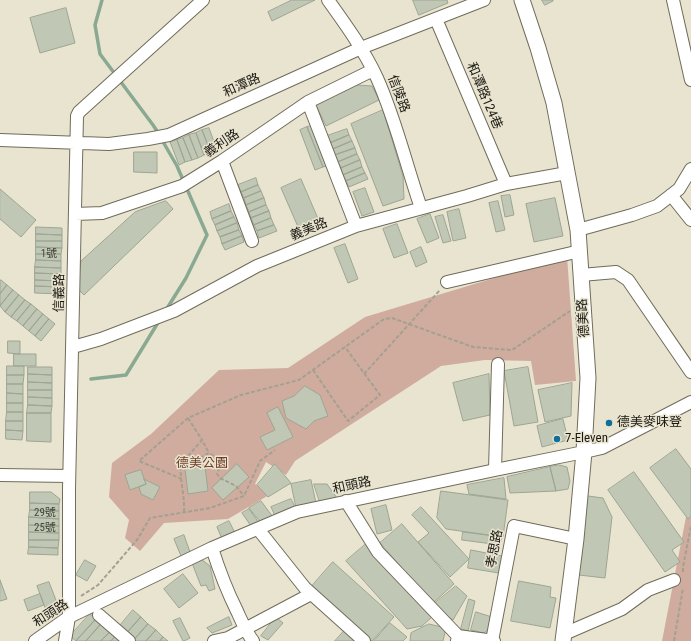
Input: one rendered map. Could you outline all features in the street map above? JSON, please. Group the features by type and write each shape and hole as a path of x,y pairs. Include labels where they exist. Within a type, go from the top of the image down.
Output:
{"main road":[{"name":"德美路","path":"522,0 554,103 566,173 578,230 580,251 588,378 584,452 576,539 563,637"}],"street":[{"name":"信義路","path":"65,641 69,617 70,476 77,116 79,112 203,0"},
{"name":"信陵路","path":"328,0 361,48 373,70 390,109 421,208"},
{"name":"和潭路","path":"0,140 109,144 148,139 169,134 361,48 484,0"},
{"path":"674,0 691,80"},
{"name":"和潭路124巷","path":"436,19 506,184"},
{"name":"義利路","path":"75,214 102,212 182,186 222,161 308,102 373,70"},
{"path":"308,102 356,226"},
{"path":"222,161 252,241"},
{"path":"578,230 632,215 657,206 679,189 691,169"},
{"name":"義美路","path":"73,346 101,339 163,315 257,266 356,226 506,184 566,173"},
{"path":"671,195 691,220"},
{"path":"447,282 580,251"},
{"path":"581,275 616,272 628,280 691,372"},
{"path":"495,465 498,364"},
{"name":"和頭路","path":"35,641 69,617 212,548 298,512 346,502 495,465 602,448 691,402"},
{"path":"0,475 70,476"},
{"path":"346,502 378,552 457,638 493,641"},
{"name":"孝思路","path":"493,641 514,526 576,539"},
{"path":"258,529 305,588 364,641"},
{"path":"212,548 220,573 245,629 253,641"},
{"path":"563,637 622,609 648,590 674,580"},
{"path":"214,641 228,638 311,594"},
{"path":"99,615 130,641"}],"path":[{"path":"364,374 447,282"},
{"path":"182,479 139,461 188,418 240,395 300,380 384,319 392,318 473,347 512,350 583,303"},
{"path":"313,370 348,421 380,395 345,347"},
{"path":"188,418 209,453 218,459 220,466 217,474 220,478 236,486 244,496"},
{"path":"184,512 180,469 181,462 202,440"},
{"path":"81,596 98,585 136,540 150,518 210,508 244,496 260,461 275,450"},
{"path":"188,456 198,459 209,453"}],"green space":[{"name":"德美公園","path":"567,256 576,381 535,385 531,361 485,360 441,366 295,461 286,475 266,462 255,484 269,495 228,519 164,523 140,551 125,538 129,520 109,497 112,463 151,434 219,370 288,368 365,317"},
{"path":"691,514 691,641 662,641 686,517"}],"building":[{"path":"292,0 315,0 272,21 268,12"},
{"path":"413,0 447,0 448,3 419,15"},
{"path":"542,0 553,0 553,1 545,5"},
{"path":"66,8 75,43 40,53 30,18"},
{"path":"357,85 372,86 379,100 326,126 316,105"},
{"path":"383,110 403,176 404,199 383,206 351,124"},
{"path":"314,125 330,165 323,167 307,127"},
{"path":"307,127 323,167 315,170 300,130"},
{"path":"209,128 217,150 211,153 202,130"},
{"path":"347,129 349,135 330,143 327,136"},
{"path":"202,130 211,153 204,155 196,133"},
{"path":"196,133 204,155 198,158 189,135"},
{"path":"189,135 198,158 192,160 183,138"},
{"path":"349,135 352,141 333,149 330,143"},
{"path":"183,138 192,160 185,162 177,140"},
{"path":"177,140 185,162 179,165 170,142"},
{"path":"352,141 355,148 335,155 333,149"},
{"path":"355,148 357,154 338,162 335,155"},
{"path":"134,152 157,152 157,173 134,172"},
{"path":"357,154 360,160 341,168 338,162"},
{"path":"360,160 362,167 343,175 341,168"},
{"path":"362,167 365,173 346,181 343,175"},
{"path":"365,173 368,179 349,187 346,181"},
{"path":"256,178 258,185 241,192 238,185"},
{"path":"301,179 322,228 302,236 281,188"},
{"path":"258,185 261,191 244,198 241,192"},
{"path":"365,188 374,212 362,216 353,192"},
{"path":"0,189 36,220 21,237 0,219"},
{"path":"261,191 264,198 246,205 244,198"},
{"path":"510,195 514,215 505,217 501,196"},
{"path":"264,198 266,205 249,212 246,205"},
{"path":"555,198 563,236 534,242 526,204"},
{"path":"166,201 173,209 84,295 77,288 81,261 135,212"},
{"path":"498,201 505,230 496,232 489,203"},
{"path":"229,204 231,211 212,219 210,212"},
{"path":"266,205 269,211 251,218 249,212"},
{"path":"459,209 466,238 453,241 447,212"},
{"path":"231,211 234,217 215,225 212,219"},
{"path":"269,211 271,218 254,225 251,218"},
{"path":"430,214 439,238 427,243 417,219"},
{"path":"443,215 451,241 443,243 435,217"},
{"path":"234,217 237,223 217,231 215,225"},
{"path":"271,218 274,225 257,231 254,225"},
{"path":"237,223 239,230 220,237 217,231"},
{"path":"397,224 408,253 394,258 383,229"},
{"path":"274,225 277,231 259,238 257,231"},
{"path":"36,227 62,228 62,235 36,234"},
{"path":"239,230 242,236 222,244 220,237"},
{"path":"36,234 62,235 62,241 36,241"},
{"path":"242,236 244,242 225,250 222,244"},
{"path":"36,241 62,241 62,248 36,247"},
{"path":"345,244 358,279 348,283 334,248"},
{"path":"36,247 62,248 61,254 36,254"},
{"path":"421,247 427,262 416,267 410,252"},
{"path":"36,254 61,254 61,261 36,260"},
{"path":"36,260 61,261 61,268 35,267"},
{"path":"35,267 61,268 61,274 35,273"},
{"path":"35,273 61,274 61,281 35,280"},
{"path":"1,280 7,285 0,294 0,282"},
{"path":"35,280 61,281 61,287 35,286"},
{"path":"7,285 13,290 0,306 0,294"},
{"path":"35,286 61,287 60,294 35,293"},
{"path":"13,290 19,295 5,312 0,306"},
{"path":"19,295 25,300 11,317 5,312"},
{"path":"25,300 31,304 17,321 11,317"},
{"path":"31,304 37,309 23,326 17,321"},
{"path":"37,309 43,314 29,331 23,326"},
{"path":"43,314 49,319 35,336 29,331"},
{"path":"49,319 55,324 41,341 35,336"},
{"path":"8,341 20,341 20,354 8,353"},
{"path":"14,354 36,354 36,366 14,366"},
{"path":"7,366 24,366 24,375 7,375"},
{"path":"28,367 52,367 52,375 28,374"},
{"path":"528,367 538,422 514,426 504,371"},
{"path":"28,374 52,375 52,383 28,382"},
{"path":"489,374 490,415 463,421 453,383"},
{"path":"7,375 24,375 23,384 7,384"},
{"path":"28,382 52,383 52,390 28,390"},
{"path":"572,383 571,416 545,422 538,390"},
{"path":"7,384 23,384 23,394 7,393"},
{"path":"305,386 320,395 328,416 314,421 306,429 286,418 282,401 294,396"},
{"path":"28,390 52,390 52,398 28,397"},
{"path":"7,393 23,394 23,403 7,403"},
{"path":"28,397 52,398 52,406 28,405"},
{"path":"7,403 23,403 23,412 7,412"},
{"path":"28,405 52,406 51,413 27,413"},
{"path":"278,407 293,437 267,450 260,437 275,430 267,413"},
{"path":"7,412 23,412 23,421 6,421"},
{"path":"27,413 51,413 51,442 27,441"},
{"path":"563,419 568,440 542,447 537,426"},
{"path":"6,421 23,421 23,431 6,430"},
{"path":"6,430 23,431 22,440 6,439"},
{"path":"676,449 691,469 691,516 688,519 650,468"},
{"path":"237,464 249,477 223,500 212,488"},
{"path":"275,464 291,483 268,497 257,485"},
{"path":"559,465 567,467 570,481 568,489 556,491 550,467"},
{"path":"205,466 208,491 188,494 185,469"},
{"path":"550,467 556,491 510,493 507,477"},
{"path":"141,470 146,484 130,490 125,475"},
{"path":"634,472 684,542 672,550 680,562 665,572 608,490"},
{"path":"504,478 506,499 469,494 467,485"},
{"path":"144,479 160,487 153,500 141,494 139,487 146,484"},
{"path":"311,480 316,503 296,508 291,484"},
{"path":"314,484 327,484 337,498 320,502"},
{"path":"441,491 508,500 503,537 446,529 437,518"},
{"path":"30,492 51,492 60,499 59,504 30,503"},
{"path":"588,496 603,498 612,517 605,578 579,575"},
{"path":"291,499 296,509 276,518 271,507"},
{"path":"261,501 273,517 261,523 249,508"},
{"path":"30,503 59,504 59,511 30,510"},
{"path":"386,505 392,530 377,534 371,509"},
{"path":"421,507 469,559 450,577 418,542 429,533 412,515"},
{"path":"249,509 259,523 251,526 242,513"},
{"path":"30,510 59,511 59,519 29,517"},
{"path":"29,517 59,519 59,526 29,525"},
{"path":"229,521 235,533 222,539 217,527"},
{"path":"402,524 454,584 433,603 380,543"},
{"path":"29,525 59,526 59,533 29,532"},
{"path":"29,532 59,533 59,540 29,540"},
{"path":"463,532 502,537 500,545 462,540"},
{"path":"184,535 190,552 181,556 174,539"},
{"path":"29,540 59,540 58,548 29,547"},
{"path":"366,544 432,617 422,626 407,629 346,561"},
{"path":"29,547 58,548 58,555 28,554"},
{"path":"471,550 502,556 499,573 468,568"},
{"path":"201,559 210,566 215,589 209,591 206,585 201,586 192,563"},
{"path":"85,560 96,566 87,581 76,575"},
{"path":"333,562 394,617 372,641 312,586"},
{"path":"183,574 198,593 179,608 164,589"},
{"path":"0,580 7,599 0,601"},
{"path":"519,581 551,587 550,597 556,598 550,628 511,621"},
{"path":"49,582 59,608 47,613 37,586"},
{"path":"456,586 467,596 453,620 443,614 434,604"},
{"path":"40,594 44,605 28,611 24,600"},
{"path":"469,599 475,601 468,631 461,629"},
{"path":"133,610 141,617 125,635 118,628"},
{"path":"476,612 492,617 489,629 484,633 471,630"},
{"path":"90,614 96,619 76,641 70,636"},
{"path":"141,617 148,624 133,641 125,635"},
{"path":"229,617 232,625 212,633 207,628"},
{"path":"276,617 283,623 268,640 261,636"},
{"path":"180,618 190,638 184,641 173,621"},
{"path":"96,619 101,624 86,641 76,641"},
{"path":"390,623 407,637 403,641 374,641"},
{"path":"101,624 110,632 101,641 86,641"},
{"path":"148,624 156,630 146,641 133,641"},
{"path":"429,624 446,628 443,641 410,641 411,633"},
{"path":"156,630 163,637 160,641 146,641"},
{"path":"345,630 357,641 335,641"},
{"path":"110,632 115,637 111,641 101,641"},
{"path":"115,637 120,641 111,641"},
{"path":"163,637 168,641 160,641"}],"waterway":[{"path":"102,0 95,25 100,54 159,134"},
{"path":"162,140 177,166 207,235 186,278 166,310"},
{"path":"91,379 126,375 159,321"}],"place":[{"name":"德美麥味登","path":"609,423"},
{"name":"7-Eleven","path":"557,439"}]}
